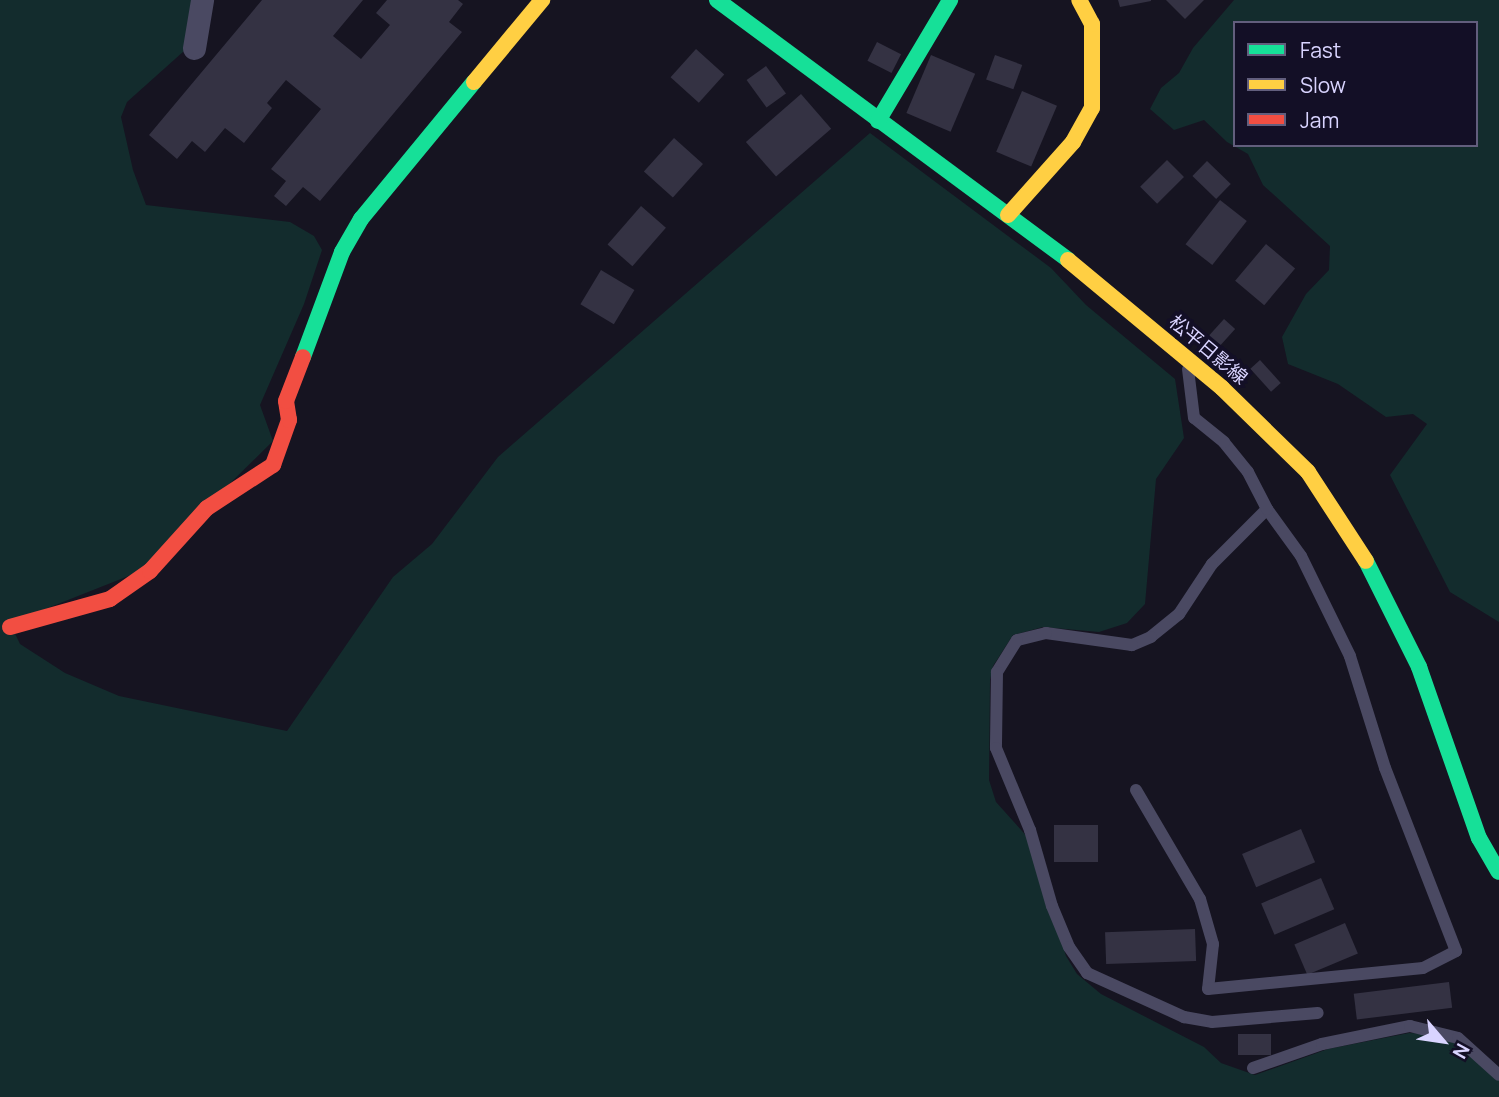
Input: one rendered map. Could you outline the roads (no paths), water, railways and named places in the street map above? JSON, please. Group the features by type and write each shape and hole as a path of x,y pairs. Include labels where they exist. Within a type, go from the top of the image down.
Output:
{"street":[{"path":"194,48 202,0"},
{"path":"10,626 90,608 110,599 150,571 207,508 273,465 287,431 286,401 342,252 360,219 542,0"},
{"name":"松平日影線","path":"717,0 1008,215 1187,358 1308,472 1381,584 1419,667 1479,838 1499,872"},
{"path":"878,121 950,0"},
{"path":"1008,215 1073,142 1092,108 1096,80 1092,24 1079,0"}],"lane":[{"path":"1136,790 1200,899 1213,944 1208,989 1423,968 1456,951 1385,768 1350,656 1301,556 1267,509 1248,472 1224,442 1194,418 1187,358"},
{"path":"1267,509 1212,564 1179,614 1151,638 1132,645 1046,633 1017,640 997,672 996,748 1030,830 1052,906 1069,947 1087,973 1184,1017 1212,1022 1318,1013"},
{"path":"1253,1068 1322,1044 1410,1026 1458,1038 1499,1075"}]}
